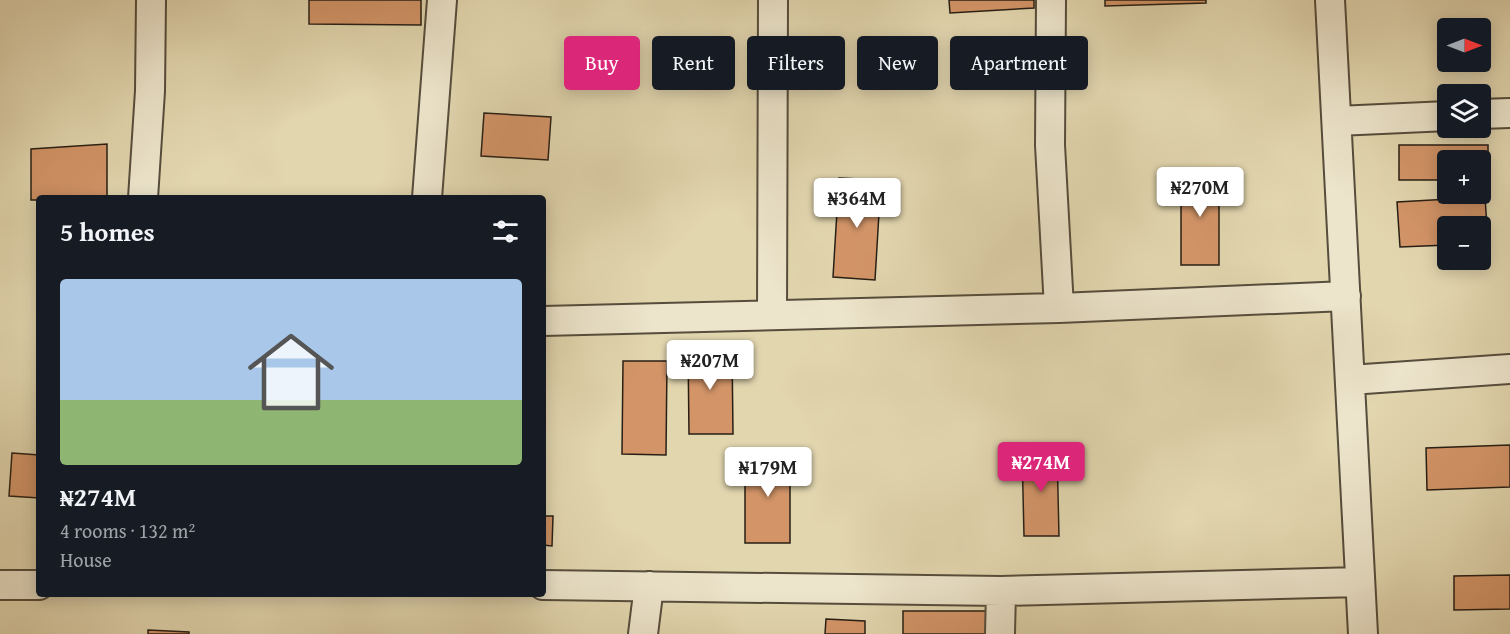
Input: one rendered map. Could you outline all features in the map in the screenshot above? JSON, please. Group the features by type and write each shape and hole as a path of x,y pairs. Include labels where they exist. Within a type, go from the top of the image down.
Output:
{"street":[{"path":"143,195 150,91 151,0"},
{"path":"427,195 442,0"},
{"path":"772,315 773,0"},
{"path":"1051,0 1050,145 1059,308"},
{"path":"1330,0 1363,634"},
{"path":"1491,114 1510,113"},
{"path":"1337,121 1437,116"},
{"path":"546,321 1059,308 1346,296"},
{"path":"1350,380 1510,369"},
{"path":"546,585 1001,591 1360,582"},
{"path":"0,585 36,585"},
{"path":"643,634 649,586"},
{"path":"1000,634 1001,591"}],"building":[{"path":"309,0 421,0 421,25 309,24"},
{"path":"949,0 1034,0 1034,8 950,13"},
{"path":"1105,0 1206,0 1206,3 1105,6"},
{"path":"484,113 551,117 548,160 481,156"},
{"path":"107,144 107,195 36,195 36,200 31,200 31,149"},
{"path":"1399,145 1488,145 1488,150 1437,150 1437,180 1399,180"},
{"path":"1181,171 1219,171 1219,265 1181,265"},
{"path":"839,178 881,180 875,280 833,277"},
{"path":"1437,200 1437,204 1485,204 1486,216 1437,216 1437,245 1400,247 1397,202"},
{"path":"688,348 732,348 733,434 689,434"},
{"path":"623,361 667,361 666,455 622,454"},
{"path":"1510,445 1510,487 1427,490 1426,448"},
{"path":"1057,450 1059,536 1024,536 1022,451"},
{"path":"12,453 36,455 36,498 9,496"},
{"path":"745,453 790,453 790,543 745,543"},
{"path":"546,516 553,516 552,546 546,545"},
{"path":"1510,575 1510,609 1454,610 1454,576"},
{"path":"903,611 987,611 987,634 903,634"},
{"path":"826,619 865,621 865,634 825,634"},
{"path":"148,630 189,632 189,634 148,634"}]}
